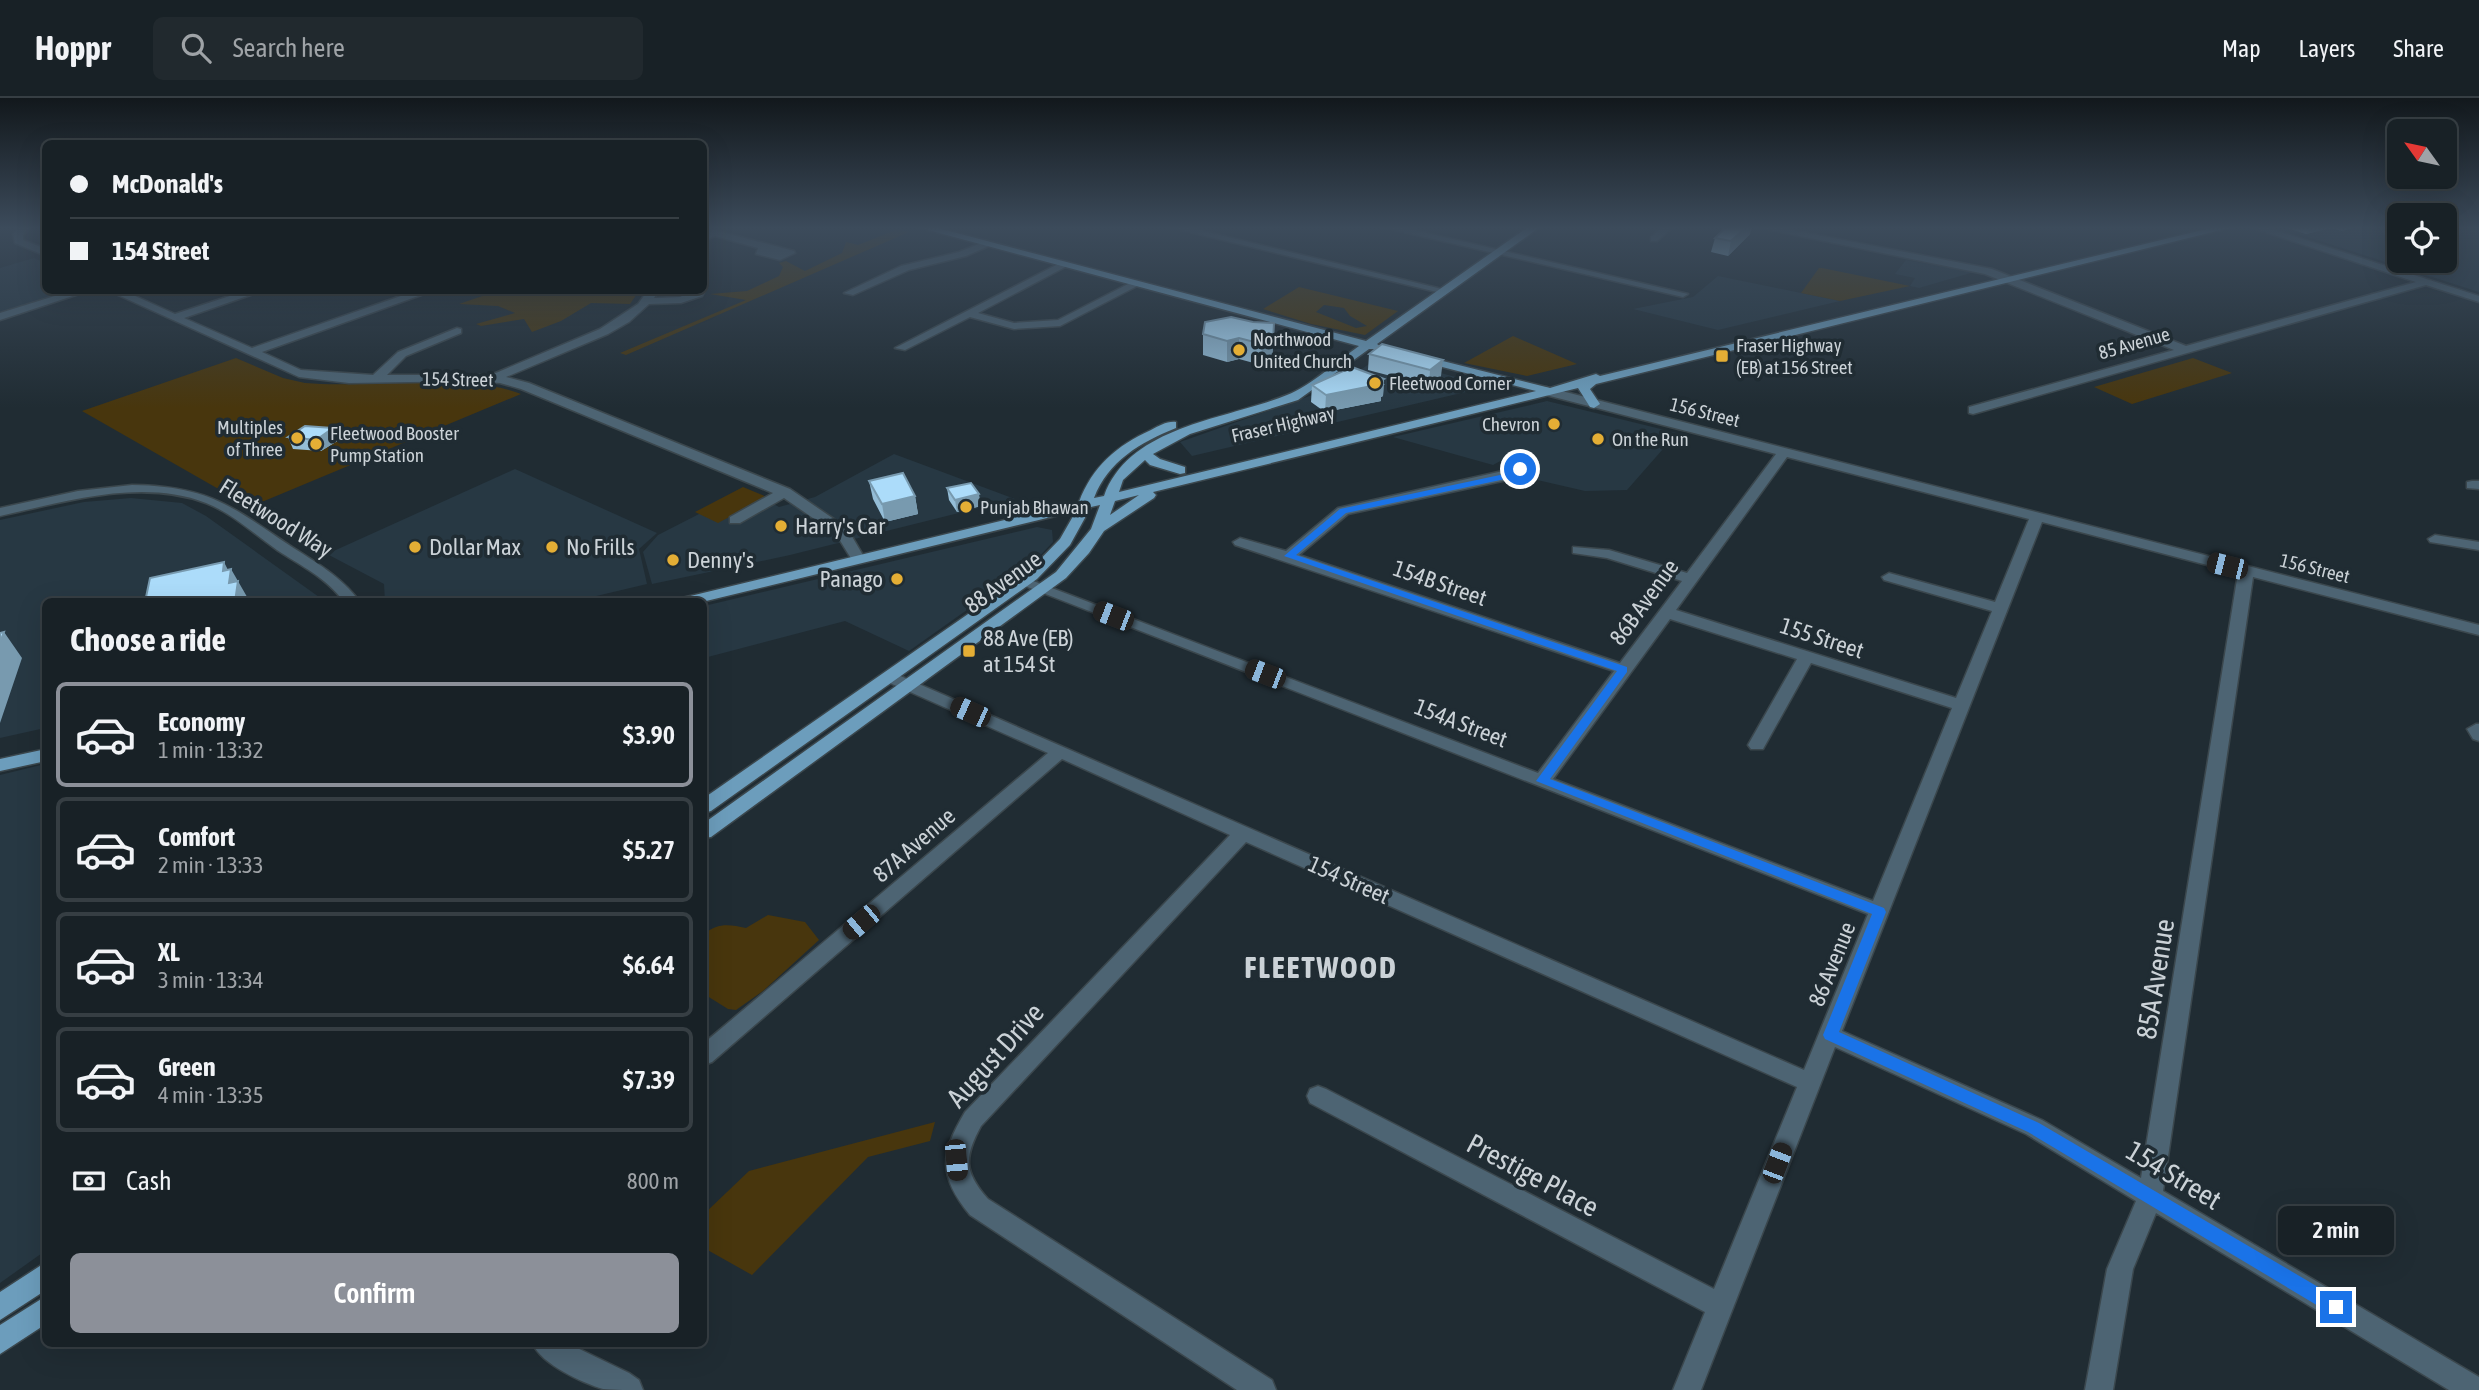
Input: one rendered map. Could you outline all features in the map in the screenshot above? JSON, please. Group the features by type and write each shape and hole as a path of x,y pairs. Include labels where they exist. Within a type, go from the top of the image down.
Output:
{"main road":[{"path":"1149,287 1389,350"},
{"name":"88 Avenue","path":"707,830 1042,589 1071,565 1098,529 1110,493 1122,473 1145,453 1195,428 1294,397 1452,287"},
{"name":"Fraser Highway","path":"837,565 911,536 1110,493 1167,484 1975,287"},
{"name":"Fraser Highway","path":"1110,493 1180,470 1486,393 1530,386 1698,346 1743,342"},
{"name":"156 Street","path":"1412,356 1546,391"},
{"path":"1476,372 1486,393"},
{"path":"1594,404 1584,388 1596,379"},
{"name":"88 Avenue","path":"707,805 1023,582 1054,557 1069,538 1095,480 1111,461 1157,432 1316,382"},
{"path":"1145,453 1155,462 1180,470"},
{"path":"1098,529 1167,484"},
{"name":"Fraser Highway","path":"700,598 1030,518 1087,498"},
{"path":"1030,518 1057,525 1069,538"},
{"path":"0,765 42,754"},
{"path":"0,1307 42,1278"},
{"path":"0,1341 42,1311"}],"street":[{"path":"849,293 862,287"},
{"path":"901,348 1019,287"},
{"path":"967,313 1014,326 1043,325 1065,321 1130,287"},
{"path":"1425,287 1445,292"},
{"path":"1653,287 1683,294"},
{"path":"2030,287 2185,350"},
{"name":"85 Avenue","path":"1973,410 2408,287"},
{"path":"2443,287 2479,299"},
{"path":"0,317 73,294"},
{"name":"154 Street","path":"121,294 307,375 376,379 494,378 525,386 785,492 842,531 857,557"},
{"path":"173,318 248,294"},
{"path":"251,352 418,294"},
{"path":"494,378 613,326 651,295 681,300 698,294"},
{"path":"376,379 402,354 457,331"},
{"name":"156 Street","path":"1546,391 2479,630"},
{"name":"86B Avenue","path":"1542,781 1784,452"},
{"path":"1289,556 1343,511 1502,477 1520,469"},
{"name":"Fleetwood Way","path":"0,512 75,497 128,491 169,492 202,498 220,505 321,573 339,586 349,598"},
{"path":"734,520 785,492"},
{"name":"86 Avenue","path":"1687,1390 2037,517"},
{"path":"2435,539 2479,546"},
{"name":"154B Street","path":"1240,542 1289,556 1623,669"},
{"path":"1578,550 1609,554 1689,578"},
{"name":"85A Avenue","path":"2099,1390 2120,1269 2150,1196 2246,571"},
{"path":"1889,577 2001,609"},
{"name":"154A Street","path":"1023,582 1880,912"},
{"name":"155 Street","path":"1668,613 1962,706"},
{"path":"1757,745 1807,657"},
{"name":"154 Street","path":"889,676 1810,1083"},
{"name":"87A Avenue","path":"707,1053 1060,752"},
{"name":"August Drive","path":"1243,833 972,1119 956,1160 962,1188 979,1207 1262,1390"},
{"name":"154 Street","path":"1830,1035 2022,1122 2475,1390"},
{"name":"Prestige Place","path":"1318,1096 1720,1306"},
{"path":"550,1347 567,1358 602,1372 629,1390"}],"shaded area":[{"path":"0,287 42,287 42,294 63,294 0,312"},
{"path":"755,287 782,287 626,355 620,353 746,300 710,294 747,291"},
{"path":"1300,287 1398,311 1365,335 1311,324 1263,309","holes":["1324,305 1344,308 1350,316 1367,326 1356,328 1316,312"]},
{"path":"1705,287 1773,287 1840,301 1718,330 1633,309 1693,297"},
{"path":"1805,287 1904,287 1840,301 1801,293"},
{"path":"2464,287 2479,287 2479,292"},
{"path":"488,294 637,294 630,304 591,303 561,321 532,332 524,319 481,326 476,324 515,313 498,306 459,304"},
{"path":"1513,336 1577,364 1527,376 1464,363"},
{"path":"236,358 283,378 305,383 472,383 521,394 250,507 82,411"},
{"path":"1385,358 1463,379 1474,386 1470,391 1192,456 1180,442 1338,386 1376,359"},
{"path":"2193,358 2232,373 2132,404 2094,387"},
{"path":"1547,401 1677,433 1627,490 1585,491 1533,479 1540,475 1536,466 1524,460 1504,459 1493,465 1393,437"},
{"path":"894,454 1015,499 790,555 652,584 643,552 658,535 703,512 763,498 779,507 815,497"},
{"path":"515,469 657,533 639,549 647,584 588,598 385,598 384,584 327,554"},
{"path":"743,487 767,497 718,523 695,512"},
{"path":"131,498 182,503 206,516 320,598 42,598 42,729 0,738 0,520 84,502"},
{"path":"1037,527 1052,530 1053,542 1033,563 909,651 845,621 707,657 707,605"},
{"path":"42,765 42,1253 0,1283 0,775"},
{"path":"768,915 805,922 819,940 763,991 736,1010 728,1009 707,996 707,932 723,925 746,928"},
{"path":"935,1122 930,1141 868,1157 752,1275 707,1250 707,1211 749,1171"}],"building":[{"path":"1231,317 1274,323 1273,341 1262,344 1239,338 1227,341 1203,334 1205,322"},
{"path":"1382,344 1443,360 1430,370 1369,354"},
{"path":"1352,367 1384,379 1378,382 1382,384 1326,395 1312,385"},
{"path":"305,426 333,428 316,440 288,437"},
{"path":"903,473 915,496 882,504 869,481"},
{"path":"971,483 979,494 955,500 947,488"},
{"path":"224,562 223,571 231,569 229,583 238,581 236,598 146,598 150,578"}],"place":[{"name":"Northwood United Church","path":"1239,350"},
{"name":"Fraser Highway (EB) at 156 Street","path":"1722,356"},
{"name":"Fleetwood Corner","path":"1375,383"},
{"name":"Chevron","path":"1554,424"},
{"name":"Multiples of Three","path":"297,438"},
{"name":"On the Run","path":"1598,439"},
{"name":"Fleetwood Booster Pump Station","path":"316,444"},
{"name":"Punjab Bhawan","path":"966,507"},
{"name":"Harry's Car","path":"781,526"},
{"name":"Dollar Max","path":"415,547"},
{"name":"No Frills","path":"552,547"},
{"name":"Denny's","path":"673,560"},
{"name":"Panago","path":"897,579"},
{"name":"88 Ave (EB) at 154 St","path":"969,651"}],"district":[{"name":"FLEETWOOD","path":"1321,967"}],"route":[{"path":"1520,469 1502,477 1343,511 1289,556 1623,669 1542,781 1880,912 1830,1035 1987,1104 2034,1128 2336,1307"}]}
